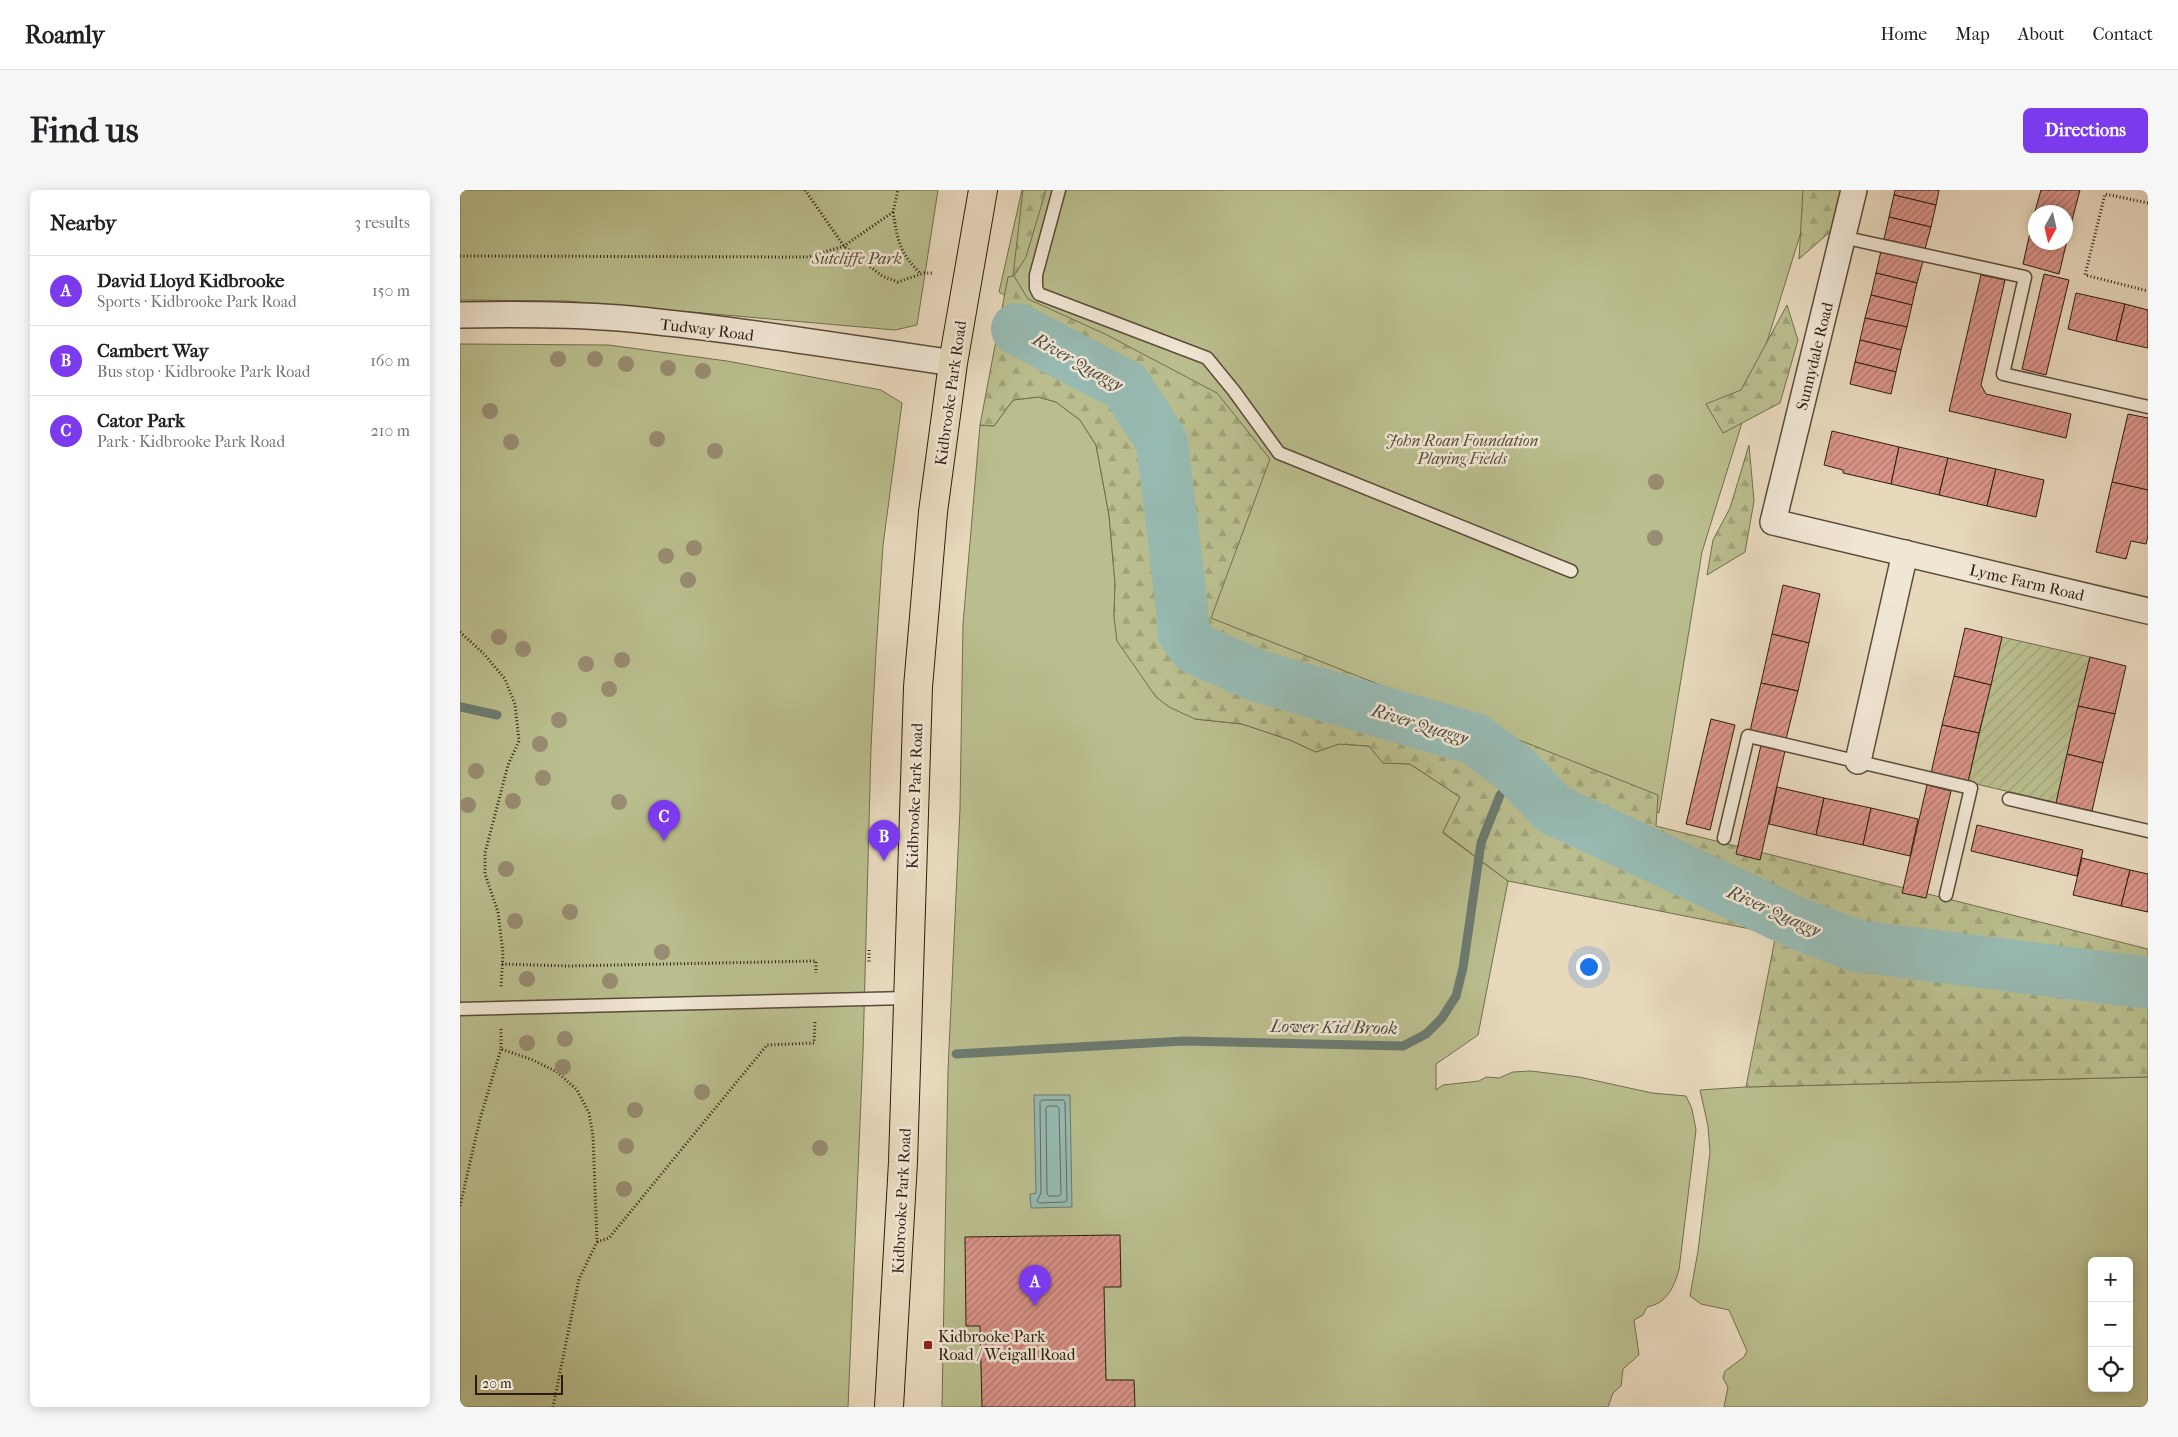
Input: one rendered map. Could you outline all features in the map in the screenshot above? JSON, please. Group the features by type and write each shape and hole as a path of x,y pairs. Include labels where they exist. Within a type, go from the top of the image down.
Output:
{"highway":[{"name":"Kidbrooke Park Road","path":"889,1407 904,1162 918,687 933,512 953,363 983,190"}],"street":[{"name":"Sunnydale Road","path":"1773,522 1854,190"},
{"name":"Tudway Road","path":"460,315 544,314 619,318 953,363"},
{"name":"Lyme Farm Road","path":"1773,522 2148,611"},
{"path":"1858,761 1905,553"}],"lane":[{"path":"1059,190 1036,275 1036,288 1039,294 1207,358 1229,384 1279,453 1571,571"},
{"path":"1842,237 2025,278 2003,374 2148,407"},
{"path":"1724,838 1748,736 1971,788 1946,895"},
{"path":"2009,799 2148,832"},
{"path":"460,1009 908,998"}],"path":[{"path":"805,190 844,246 882,276 898,282 924,272 932,273"},
{"path":"898,190 893,212 900,249 907,261 921,274"},
{"path":"2148,203 2104,194 2085,275 2148,291"},
{"path":"460,256 808,257 844,246 893,212"},
{"path":"460,632 484,654 505,679 515,704 519,741 508,765 485,853 485,874 498,912 502,964 501,991"},
{"path":"869,950 870,962"},
{"path":"502,964 568,966 816,960 816,973"},
{"path":"460,1206 480,1119 501,1049 502,1021"},
{"path":"597,1242 609,1238 767,1045 814,1043 815,1021"},
{"path":"501,1049 533,1060 557,1072 577,1090 589,1113 593,1136 597,1242 579,1279 553,1407"}],"green space":[{"name":"Sutcliffe Park","path":"460,190 938,190 917,325 895,330 566,301 460,300"},
{"name":"John Roan Foundation Playing Fields","path":"1022,190 1814,190 1702,552 1659,813 1566,789 1202,635 1128,369 999,292"},
{"path":"1023,190 1046,190 1026,257 1014,276 1028,299 1105,334 1217,393 1270,459 1211,618 1658,795 1656,826 2148,949 2148,1077 1746,1087 1776,934 1508,881 1443,832 1460,797 1410,764 1383,763 1369,746 1339,744 1316,752 1290,740 1242,724 1195,719 1169,707 1156,697 1117,641 1114,617 1115,583 1109,515 1096,445 1080,420 1056,402 1038,397 1013,400 994,426 980,425 1008,277 1013,276"},
{"path":"1803,190 1842,190 1831,231 1799,259"},
{"path":"1787,305 1798,340 1780,403 1723,433 1706,404 1741,390"},
{"path":"460,344 608,345 727,361 881,390 902,403 883,545 876,652 871,747 863,1052 848,1407 460,1407"},
{"path":"1038,397 1056,402 1080,420 1096,445 1109,515 1115,583 1114,617 1195,719 1242,724 1290,740 1316,752 1339,744 1369,746 1383,763 1410,764 1460,797 1443,833 1508,881 1478,1035 1436,1064 1436,1090 1443,1085 1479,1081 1486,1077 1499,1078 1513,1072 1531,1071 1579,1077 1652,1093 1686,1096 1692,1109 1696,1130 1679,1270 1672,1289 1664,1299 1647,1307 1643,1315 1634,1320 1639,1355 1623,1369 1621,1386 1613,1393 1608,1407 942,1407 948,1071 960,809 963,624 980,425 994,426 1013,400"},
{"path":"1749,445 1754,501 1745,552 1707,575 1713,540 1730,508"},
{"path":"2002,637 2090,657 2056,803 1968,782"},
{"path":"2148,1077 2148,1407 1724,1407 1728,1387 1723,1378 1725,1371 1744,1357 1747,1351 1729,1310 1701,1304 1690,1296 1698,1251 1710,1152 1708,1126 1700,1090 1746,1087"}],"water":[{"path":"1034,1095 1070,1095 1072,1207 1031,1208 1030,1194 1036,1193"}],"building":[{"path":"1895,190 1939,190 1936,205 1894,195"},
{"path":"2041,190 2080,190 2073,216 2073,205 2037,205"},
{"path":"1894,195 1936,205 1931,227 1889,217"},
{"path":"1889,217 1931,227 1925,249 1884,239"},
{"path":"2028,242 2028,250 2065,250 2059,274 2023,264"},
{"path":"1881,251 1923,261 1917,283 1876,273"},
{"path":"1876,273 1917,283 1912,305 1871,295"},
{"path":"2044,274 2069,280 2046,375 2022,369"},
{"path":"1981,275 2005,280 1981,385 1986,394 2071,414 2066,438 1949,411"},
{"path":"2076,293 2125,304 2116,341 2068,329"},
{"path":"1871,295 1912,305 1907,327 1865,318"},
{"path":"2125,304 2148,310 2148,348 2116,341"},
{"path":"1865,318 1907,327 1901,350 1860,340"},
{"path":"1860,340 1901,350 1896,372 1855,362"},
{"path":"1855,362 1896,372 1891,394 1850,384"},
{"path":"2128,414 2148,418 2148,490 2112,482"},
{"path":"1832,431 1899,447 1891,484 1843,473 1843,470 1824,465"},
{"path":"1899,447 1948,458 1939,495 1891,484"},
{"path":"1948,458 1996,469 1987,506 1939,495"},
{"path":"1996,469 2044,480 2036,517 1987,506"},
{"path":"2112,482 2148,490 2148,536 2146,544 2131,541 2126,559 2096,552"},
{"path":"1783,585 1820,594 1809,643 1772,634"},
{"path":"1965,628 2002,637 1991,685 1954,676"},
{"path":"1772,634 1809,643 1798,691 1761,683"},
{"path":"2090,657 2126,666 2115,714 2078,706"},
{"path":"1954,676 1991,685 1979,733 1942,725"},
{"path":"1761,683 1798,691 1786,739 1750,731"},
{"path":"2078,706 2115,714 2103,763 2067,754"},
{"path":"1711,719 1735,725 1710,830 1686,824"},
{"path":"1942,725 1979,733 1968,782 1931,773"},
{"path":"1761,745 1785,751 1760,860 1736,854"},
{"path":"2067,754 2103,763 2092,811 2056,803"},
{"path":"1927,785 1951,791 1926,898 1902,893"},
{"path":"1777,787 1824,798 1816,835 1769,824"},
{"path":"1824,798 1871,808 1863,845 1816,835"},
{"path":"1871,808 1918,819 1910,856 1863,845"},
{"path":"1977,825 2083,850 2077,876 1971,851"},
{"path":"2082,858 2130,870 2121,906 2073,895"},
{"path":"2130,870 2148,874 2148,912 2121,906"},
{"path":"1120,1235 1121,1287 1104,1287 1106,1380 1134,1380 1135,1407 982,1407 980,1326 966,1326 965,1237"}],"waterway":[{"name":"River Quaggy","path":"1017,329 1126,386 1162,442 1182,608 1183,632 1196,649 1258,676 1475,739 1515,769 1553,809 1799,924 1857,946 2148,983"},
{"path":"461,707 497,715"},
{"name":"Lower Kid Brook","path":"956,1054 1184,1041 1403,1046 1426,1034 1442,1018 1456,996 1463,968 1481,843 1500,795 1518,773"}],"place":[{"name":"Cator Park","path":"664,841"},
{"name":"Cambert Way","path":"884,861"},
{"name":"David Lloyd Kidbrooke","path":"1035,1306"},
{"name":"Kidbrooke Park Road / Weigall Road","path":"928,1345"}]}
